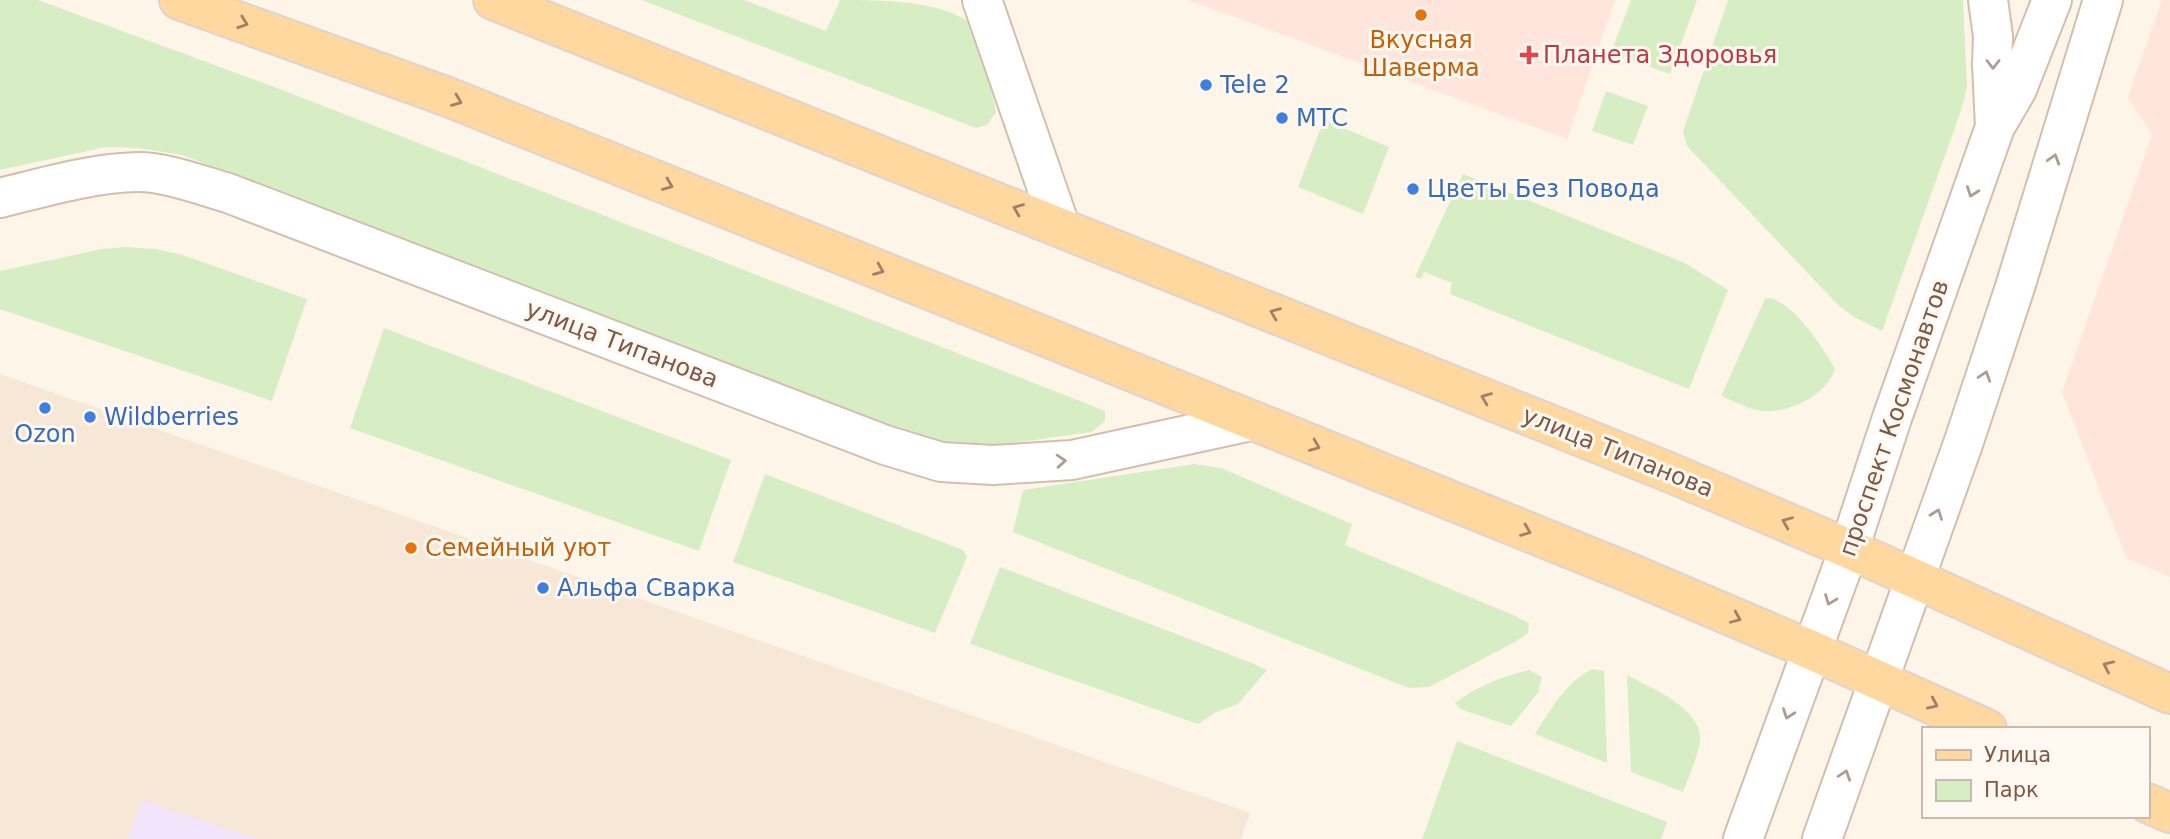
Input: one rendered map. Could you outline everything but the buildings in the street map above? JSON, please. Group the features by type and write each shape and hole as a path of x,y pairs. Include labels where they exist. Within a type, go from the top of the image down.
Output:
{"main road":[{"path":"179,0 448,97 1630,573 1983,727"},
{"name":"улица Типанова","path":"493,0 1659,468 1849,549 2170,694"},
{"path":"2149,804 2170,813"}],"street":[{"path":"982,0 1060,226"},
{"path":"1988,0 1993,36 1995,127"},
{"name":"проспект Космонавтов","path":"1743,839 1849,549 1892,418 1995,127 2017,89 2052,0"},
{"path":"1822,839 1964,441 2011,299 2103,0"},
{"name":"улица Типанова","path":"0,198 91,176 140,172 184,180 240,198 884,445 941,461 993,465 1072,460 1251,421"}],"shaded area":[{"path":"1188,0 1615,0 1567,139"},
{"path":"2162,0 2170,0 2170,577 2127,558 2062,392 2152,135 2128,97"},
{"path":"0,374 1250,813 1241,839 0,839"},
{"path":"142,800 257,839 128,839"}],"green space":[{"path":"0,0 38,0 280,89 1098,408 1105,411 1105,421 1092,432 998,445 965,447 924,439 182,155 137,148 106,147 0,170"},
{"path":"641,0 744,0 826,31 840,0 913,4 949,12 964,19 976,28 979,34 996,112 987,125 976,128"},
{"path":"1631,0 1697,0 1670,74 1611,53"},
{"path":"1728,0 1963,0 1967,88 1882,331 1854,317 1838,305 1687,146 1683,131"},
{"path":"1606,91 1648,106 1633,145 1592,131"},
{"path":"1324,120 1389,147 1363,214 1298,187"},
{"path":"1463,174 1685,263 1728,290 1689,389 1450,294 1452,283 1424,272 1421,279 1415,277"},
{"path":"102,249 156,249 183,255 307,299 272,401 0,309 0,271"},
{"path":"1771,298 1799,318 1835,369 1824,387 1806,400 1784,409 1763,411 1721,396 1765,299"},
{"path":"384,328 731,460 699,551 350,428"},
{"path":"1194,464 1221,468 1352,524 1345,545 1513,615 1529,623 1528,633 1429,687 1409,688 1013,532 1023,490"},
{"path":"765,474 963,550 967,557 935,633 733,562"},
{"path":"1000,567 1267,670 1238,704 1216,712 1198,724 970,644"},
{"path":"1592,669 1604,671 1607,763 1535,734 1566,689"},
{"path":"1529,670 1542,677 1538,693 1511,726 1460,709 1455,703 1491,682"},
{"path":"1627,675 1673,700 1693,718 1700,740 1683,792 1631,772"},
{"path":"1457,741 1667,822 1661,839 1422,839"}],"place":[{"name":"Вкусная Шаверма","path":"1421,15"},
{"name":"Планета Здоровья","path":"1529,55"},
{"name":"Tele 2","path":"1206,85"},
{"name":"МТС","path":"1282,118"},
{"name":"Цветы Без Повода","path":"1413,189"},
{"name":"Ozon","path":"45,408"},
{"name":"Wildberries","path":"90,417"},
{"name":"Семейный уют","path":"411,548"},
{"name":"Альфа Сварка","path":"543,588"}]}
